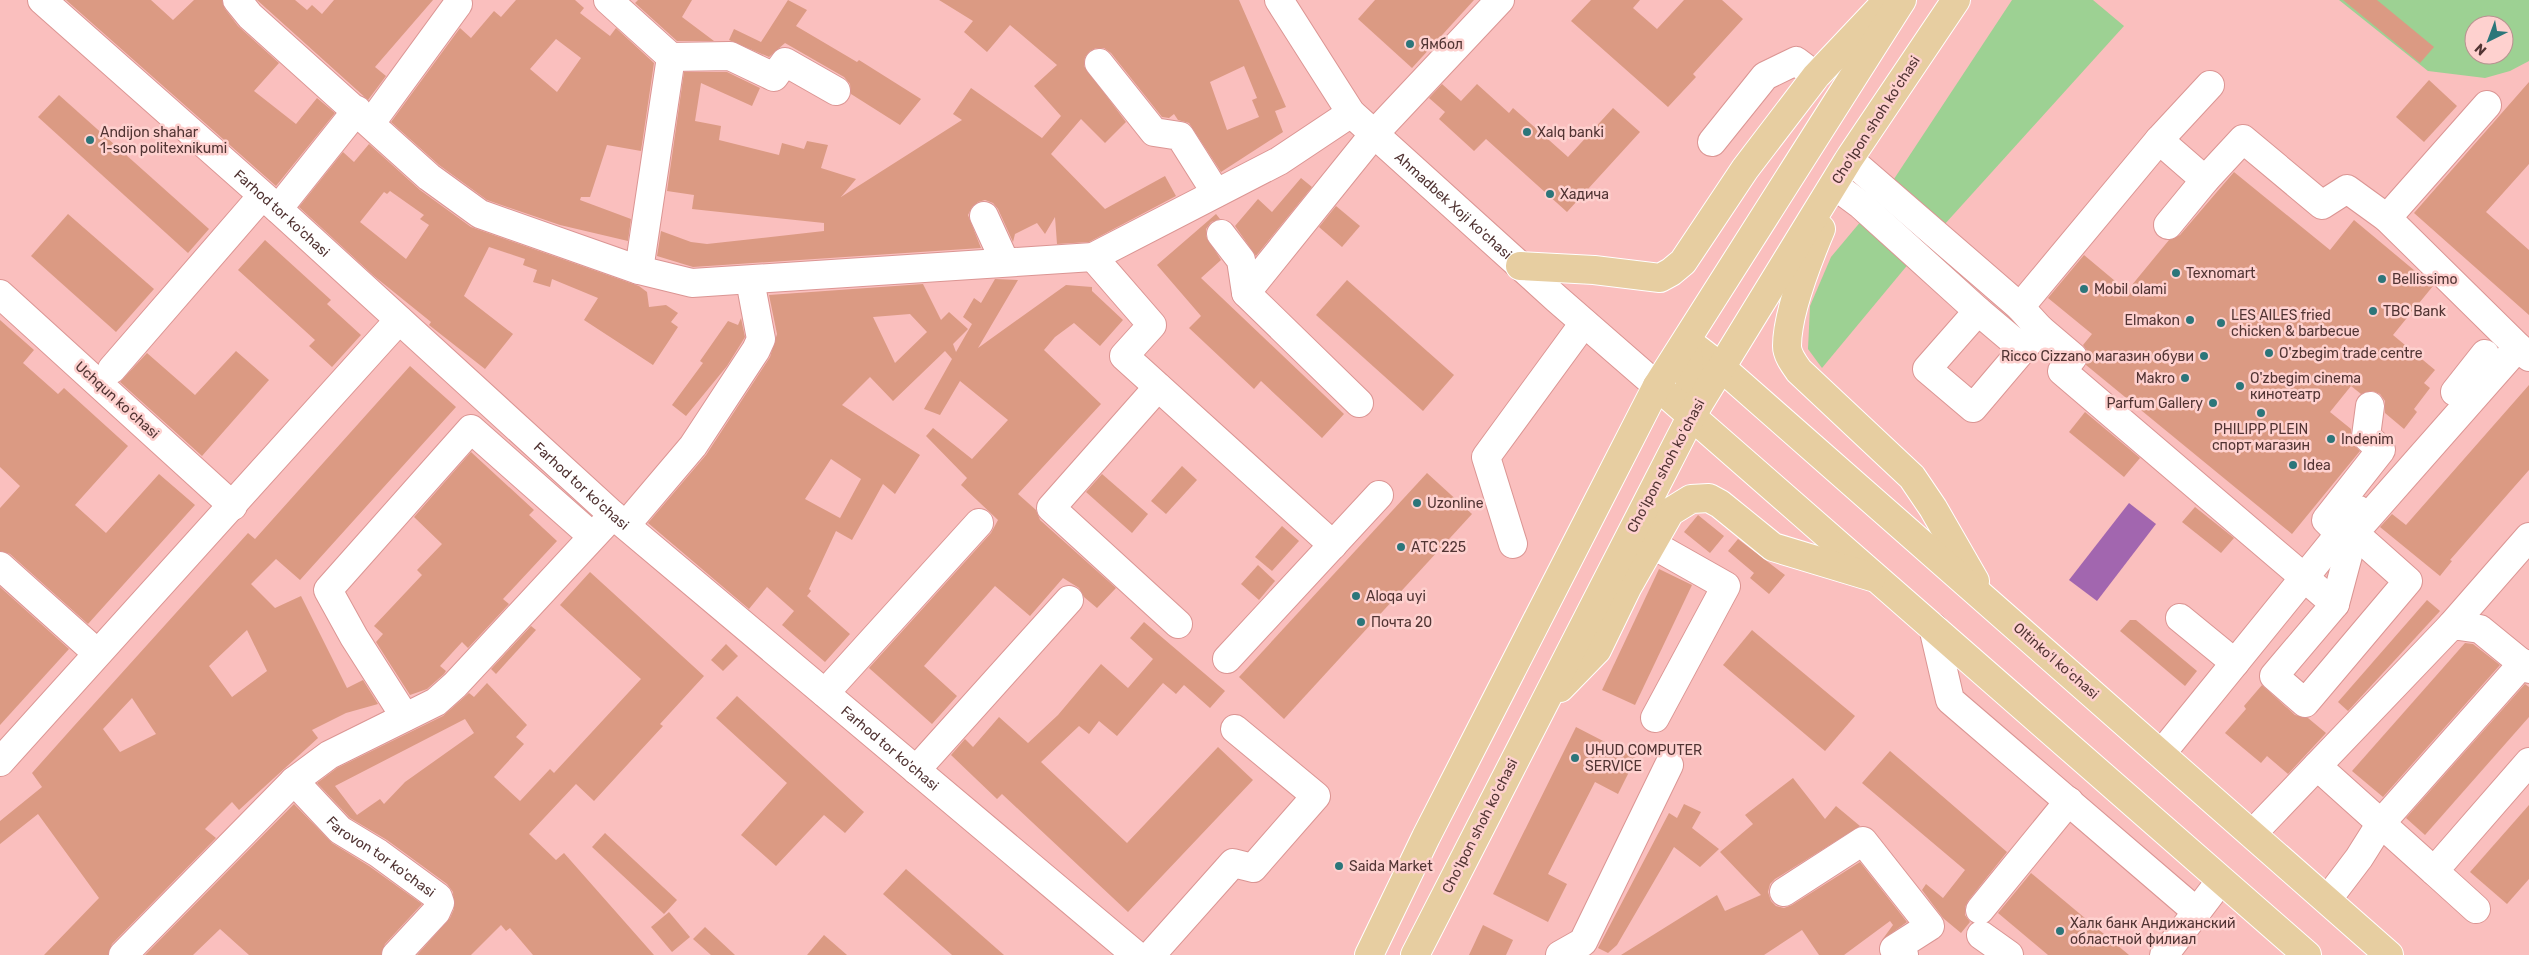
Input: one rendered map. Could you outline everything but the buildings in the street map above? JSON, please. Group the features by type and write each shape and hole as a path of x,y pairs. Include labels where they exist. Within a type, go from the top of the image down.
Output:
{"main road":[{"path":"1520,266 1594,270 1648,278 1660,278 1671,272 1682,262 1745,169 1816,76 1888,0"},
{"path":"1369,955 1426,837 1657,386 1902,0"},
{"name":"Choʻlpon shoh koʻchasi","path":"1415,955 1692,414 1849,159 1956,0"},
{"path":"1849,159 1811,255 1792,316 1787,347 1799,371 1912,477 1933,508 1986,600"},
{"path":"1687,341 1692,414"},
{"name":"Oltinkoʻl koʻchasi","path":"1687,341 1722,368 2327,900 2378,951"},
{"path":"1657,386 1722,368"},
{"path":"1657,386 1692,414 2307,955"},
{"path":"1541,707 1597,650 1656,535 1676,506 1690,499 1709,498 1730,511 1773,547 1878,578"}],"street":[{"name":"Farhod tor ko'chasi","path":"42,0 270,202 620,520 1136,955"},
{"path":"237,0 250,16 364,116 429,177 480,214 638,270 692,283 1093,257 1279,162 1351,113"},
{"path":"608,0 671,57 730,56 774,77 785,62 836,91"},
{"name":"Ahmadbek Xoji ko'chasi","path":"1279,0 1351,113 1520,266 1657,386"},
{"path":"1246,293 1374,134 1500,0"},
{"path":"112,369 270,202 364,116 458,4"},
{"path":"638,270 671,57"},
{"path":"1712,142 1765,76 1796,61 1816,76"},
{"path":"1099,63 1154,132 1180,136 1216,193"},
{"path":"2020,307 2160,140 2210,85"},
{"path":"2387,218 2487,104"},
{"path":"2161,754 2304,578 2523,352 2387,218 2347,189 2322,205 2243,139 2204,180 2168,225"},
{"path":"2160,140 2204,180"},
{"path":"1849,159 2020,307 2032,339"},
{"path":"1838,188 1861,205 1978,311 2032,339 2073,357 2062,371 2335,604"},
{"path":"984,216 1005,262"},
{"path":"1221,234 1242,260 1246,293 1360,403"},
{"path":"1093,257 1152,325 1124,356 1333,545"},
{"path":"124,955 294,781 329,755 436,702 455,685 592,536 620,520 693,446 756,350 761,339 750,280"},
{"name":"Uchqun koʻchasi","path":"0,294 233,506"},
{"path":"1978,311 1927,369 1973,408 2032,339"},
{"path":"0,762 399,320"},
{"path":"1513,544 1486,457 1584,323"},
{"path":"2370,406 2366,436 2381,450 2326,520 2347,533 2408,581 2304,703 2274,676 2335,604 2347,533 2485,354"},
{"path":"1158,387 1051,508 1178,624"},
{"path":"405,717 354,637 328,590 471,429 592,536"},
{"path":"1227,659 1379,495"},
{"path":"825,693 979,523"},
{"path":"1655,718 1726,586 1657,547 1656,535"},
{"path":"2252,834 2452,626 2529,538"},
{"path":"0,566 97,653"},
{"path":"916,770 1069,600"},
{"path":"2180,618 2235,663"},
{"path":"2327,900 2359,858 2381,823 2526,666 2480,629 2452,626"},
{"path":"1933,627 1950,700 2197,912"},
{"path":"1151,955 1233,863 1253,868 1316,796 1235,729"},
{"path":"2434,871 2529,762"},
{"path":"1560,955 1583,942 1669,765"},
{"path":"2317,766 2476,909"},
{"name":"Farovon tor ko'chasi","path":"294,781 340,830 378,853 438,897 440,903 436,912 396,955"},
{"path":"2009,955 1981,922 2069,802"},
{"path":"1784,892 1863,841 1930,926 1896,953"},
{"path":"2164,955 2221,880"}],"green space":[{"path":"2012,0 2093,0 2124,26 1944,225 1892,182"},
{"path":"2339,0 2529,0 2529,61 2510,71 2485,78 2428,71"},
{"path":"1862,220 1910,262 1822,368 1808,349 1810,306 1831,257"}],"shaded area":[{"path":"2129,503 2156,524 2097,601 2069,580"}],"place":[{"name":"Ямбол","path":"1410,44"},
{"name":"Xalq banki","path":"1527,132"},
{"name":"Andijon shahar 1-son politexnikumi","path":"90,140"},
{"name":"Хадича","path":"1550,194"},
{"name":"Texnomart","path":"2176,273"},
{"name":"Bellissimo","path":"2382,279"},
{"name":"Mobil olami","path":"2084,289"},
{"name":"TBC Bank","path":"2373,311"},
{"name":"Elmakon","path":"2190,320"},
{"name":"LES AILES fried chicken & barbecue","path":"2221,323"},
{"name":"O'zbegim trade centre","path":"2269,353"},
{"name":"Ricco Cizzano магазин обуви","path":"2204,356"},
{"name":"Makro","path":"2185,378"},
{"name":"O'zbegim cinema кинотеатр","path":"2240,386"},
{"name":"Parfum Gallery","path":"2213,403"},
{"name":"PHILIPP PLEIN спорт магазин","path":"2261,413"},
{"name":"Indenim","path":"2331,439"},
{"name":"Idea","path":"2293,465"},
{"name":"Uzonline","path":"1417,503"},
{"name":"АТС 225","path":"1401,547"},
{"name":"Aloqa uyi","path":"1356,596"},
{"name":"Почта 20","path":"1361,622"},
{"name":"UHUD COMPUTER SERVICE","path":"1575,758"},
{"name":"Saida Market","path":"1339,866"},
{"name":"Халк банк Андижанский областной филиал","path":"2060,931"}]}
